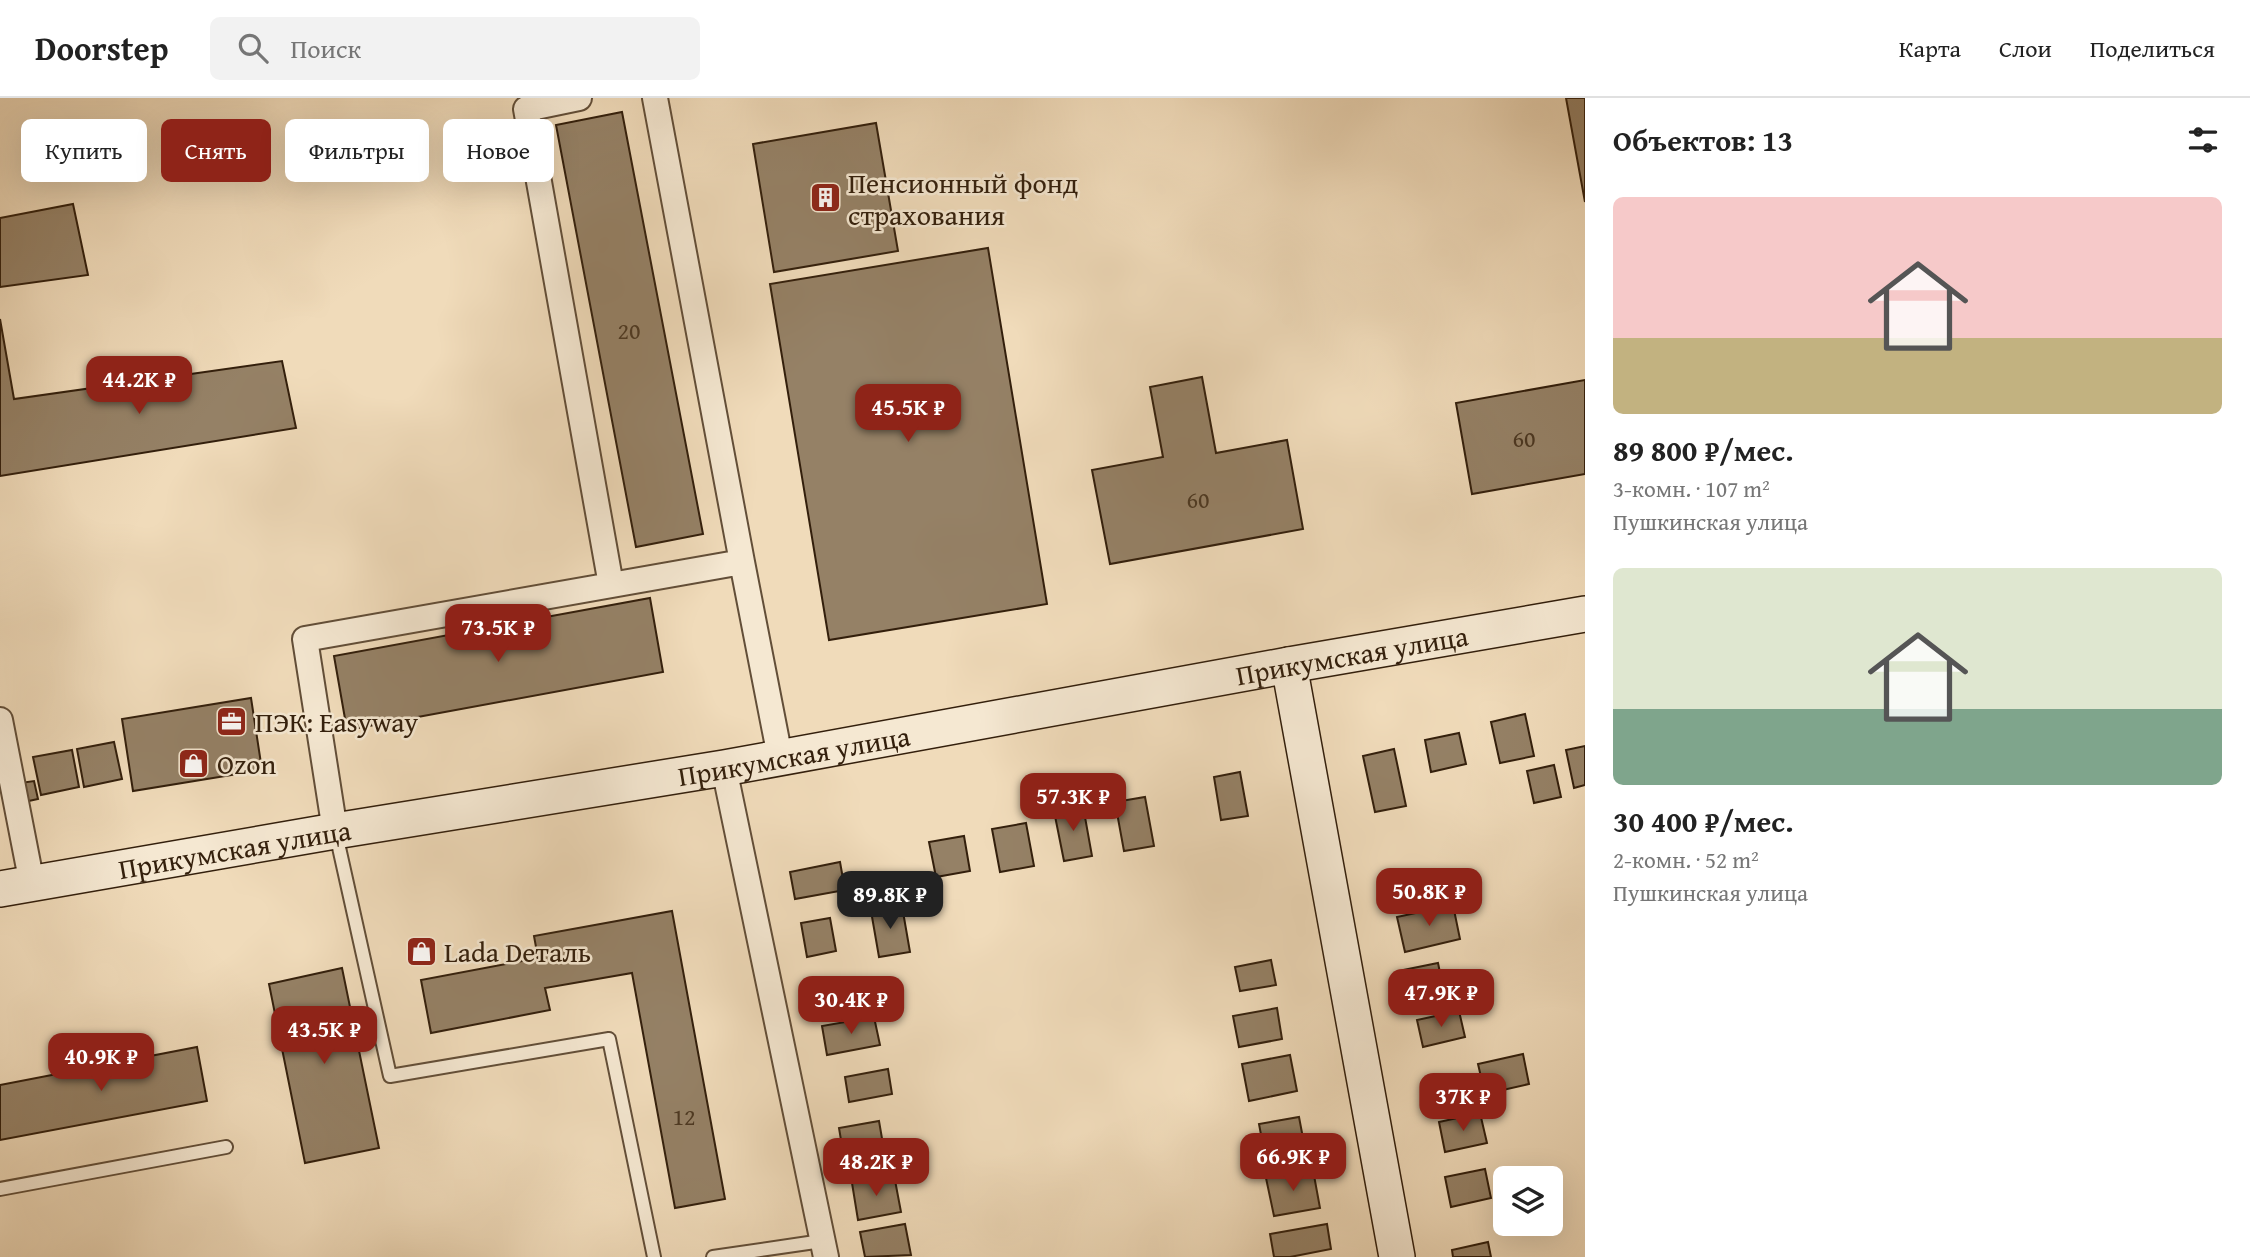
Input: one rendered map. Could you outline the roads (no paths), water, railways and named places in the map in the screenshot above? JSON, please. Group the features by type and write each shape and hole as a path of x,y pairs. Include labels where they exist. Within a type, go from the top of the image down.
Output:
{"main road":[{"name":"Прикумская улица","path":"16,887 335,831 724,768 1585,614"},
{"path":"1289,665 1397,1257"}],"street":[{"path":"579,98 526,109 611,585"},
{"path":"655,98 780,757"},
{"path":"335,831 305,639 742,562"},
{"path":"0,720 16,887"},
{"path":"724,768 824,1249"}],"lane":[{"path":"335,831 390,1076 609,1038 654,1257"},
{"path":"0,1189 226,1147"},
{"path":"713,1257 824,1249"}],"place":[{"name":"Пенсионный фонд страхования","path":"825,198"},
{"name":"ПЭК: Easyway","path":"232,721"},
{"name":"Ozon","path":"194,763"},
{"name":"Lada Dеталь","path":"421,951"}]}
